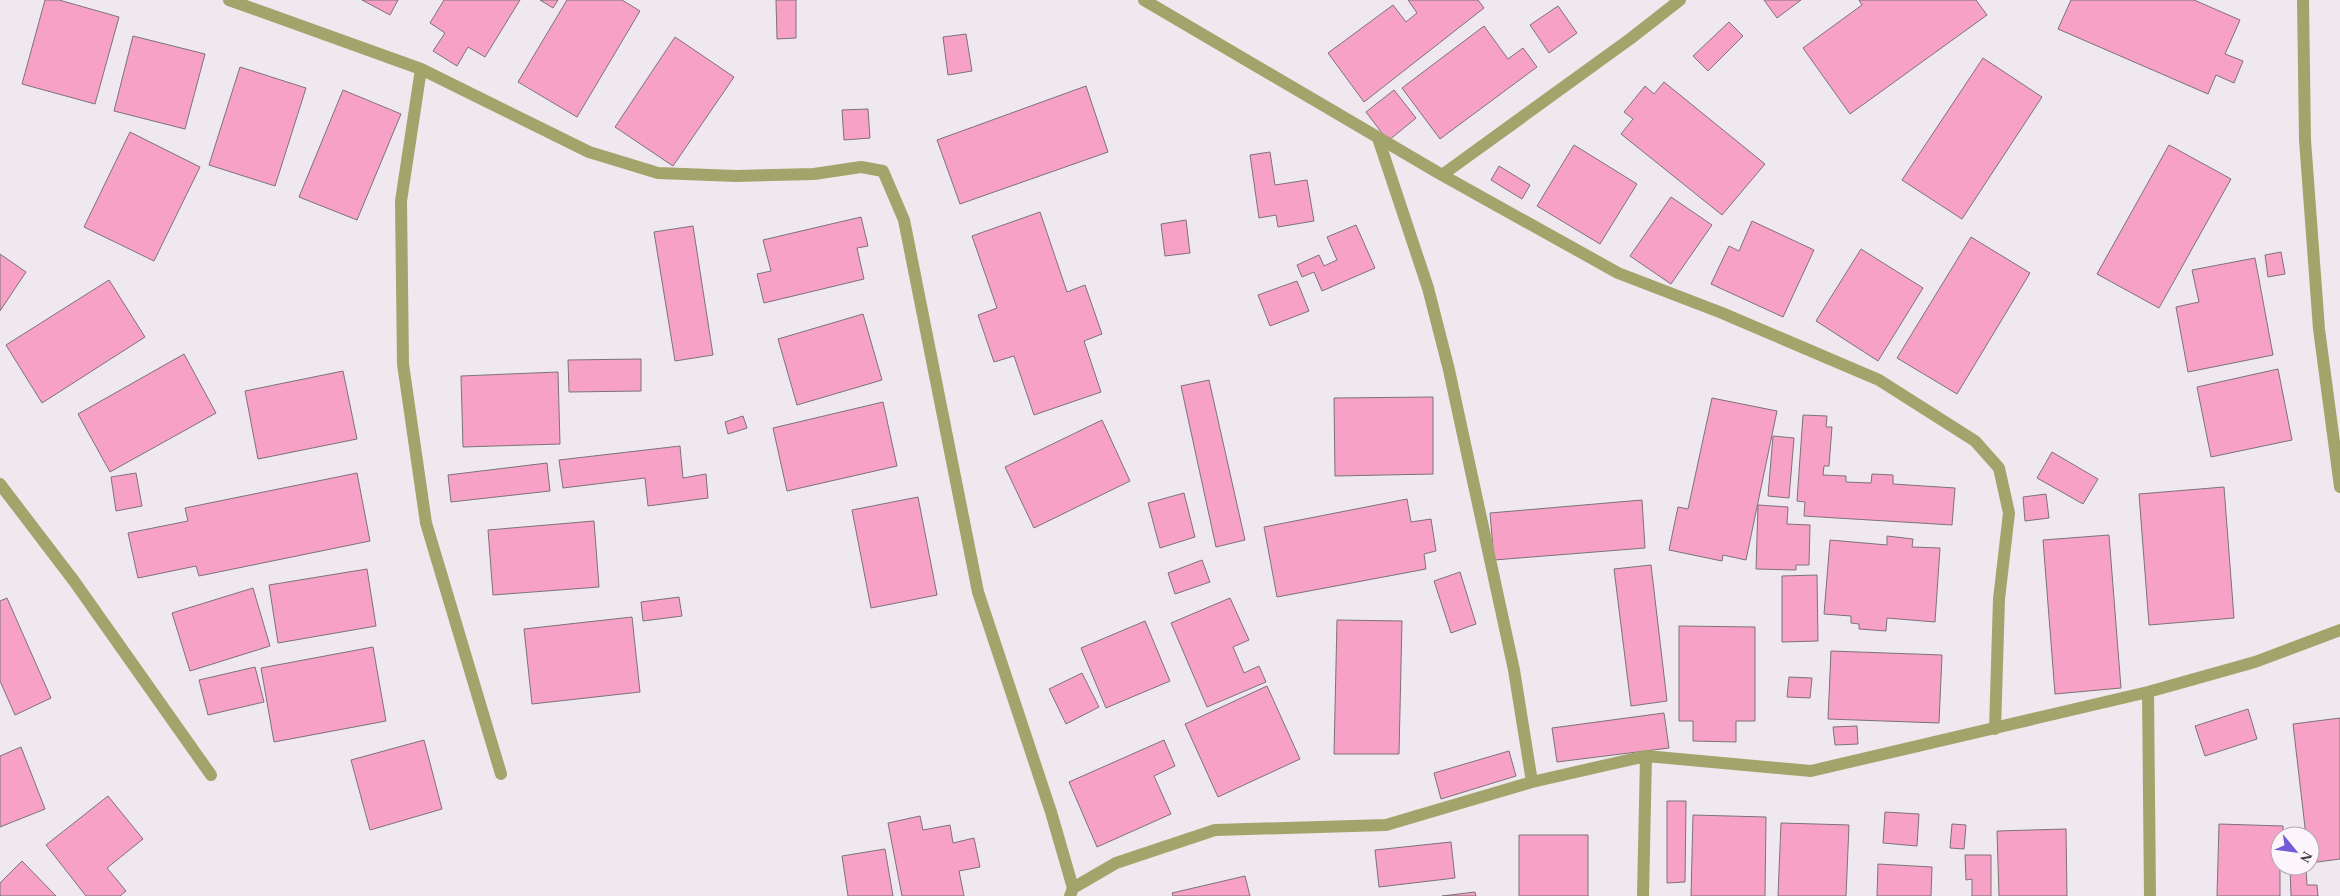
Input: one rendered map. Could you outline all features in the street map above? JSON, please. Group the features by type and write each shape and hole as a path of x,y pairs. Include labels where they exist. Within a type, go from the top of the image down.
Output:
{"street":[{"path":"229,0 252,5 421,69 590,152 658,173 736,176 814,174 861,167 883,171 904,220 978,592 1051,812 1072,892 1116,863 1215,830 1386,825 1532,782 1646,756 1811,771 2148,692 2254,662 2340,630"},
{"path":"1144,0 1442,175 1618,273 1722,313 1879,380 1975,442 1999,468 2008,513 1999,599 1995,729"},
{"path":"1442,175 1630,39 1680,0"},
{"path":"2303,0 2305,140 2319,329 2340,487"},
{"path":"421,69 401,201 403,364 426,522 501,774"},
{"path":"1378,138 1428,288 1449,370 1514,670 1532,782"},
{"path":"0,484 74,581 211,776"},
{"path":"2148,692 2150,896"},
{"path":"1643,896 1646,756"}],"building":[{"path":"45,0 59,0 119,17 95,104 22,84"},
{"path":"362,0 398,0 390,15"},
{"path":"444,0 520,0 485,57 468,47 457,66 433,51 445,33 430,23"},
{"path":"540,0 558,0 553,8"},
{"path":"567,0 622,0 640,11 577,117 518,82"},
{"path":"776,0 796,0 796,38 777,39"},
{"path":"1408,0 1478,0 1484,8 1364,102 1328,53 1393,5 1406,22 1417,13"},
{"path":"1764,0 1801,0 1777,18"},
{"path":"1859,0 1976,0 1987,15 1850,114 1803,48 1862,5"},
{"path":"2071,0 2194,0 2240,20 2225,54 2243,61 2234,83 2216,75 2208,94 2058,29"},
{"path":"1558,6 1577,33 1549,53 1530,25"},
{"path":"1729,22 1743,36 1708,71 1693,56"},
{"path":"1484,26 1508,59 1523,48 1537,67 1440,139 1402,88"},
{"path":"966,34 972,71 948,75 943,37"},
{"path":"133,36 205,54 185,129 114,111"},
{"path":"675,37 734,77 673,166 615,127"},
{"path":"1983,58 2042,97 1962,219 1902,180"},
{"path":"240,67 306,88 275,186 209,165"},
{"path":"1664,82 1765,164 1722,215 1621,134 1633,119 1624,112 1645,86 1654,94"},
{"path":"1086,86 1108,152 960,204 937,140"},
{"path":"343,90 401,114 357,220 299,197"},
{"path":"1394,90 1416,118 1388,141 1366,112"},
{"path":"868,109 870,138 844,140 842,110"},
{"path":"130,132 200,167 154,261 84,227"},
{"path":"1574,145 1637,184 1600,244 1537,206"},
{"path":"2169,145 2231,179 2159,308 2097,274"},
{"path":"1270,152 1275,185 1307,180 1314,221 1278,227 1276,215 1259,218 1250,155"},
{"path":"1499,166 1530,185 1522,199 1491,180"},
{"path":"1671,197 1712,225 1671,284 1630,256"},
{"path":"1040,212 1067,292 1085,285 1102,334 1084,341 1101,392 1034,415 1014,356 994,362 978,315 997,308 972,236"},
{"path":"861,217 868,246 857,248 864,279 764,303 757,274 771,271 763,240"},
{"path":"1186,220 1190,253 1165,256 1161,224"},
{"path":"1752,221 1814,250 1783,317 1711,284 1729,246 1739,251"},
{"path":"1356,225 1375,268 1322,291 1314,272 1302,277 1297,265 1319,255 1324,266 1337,260 1327,237"},
{"path":"693,226 713,355 675,361 654,232"},
{"path":"1971,237 2030,273 1957,394 1897,358"},
{"path":"1861,249 1923,288 1878,361 1816,321"},
{"path":"2281,252 2285,274 2268,277 2265,255"},
{"path":"0,254 26,272 0,311"},
{"path":"2255,258 2273,355 2188,372 2176,307 2199,302 2192,270"},
{"path":"109,280 145,337 42,403 6,345"},
{"path":"1297,281 1309,311 1270,326 1258,295"},
{"path":"863,314 882,380 797,405 778,339"},
{"path":"184,354 216,413 110,472 78,414"},
{"path":"641,359 641,391 569,392 568,360"},
{"path":"2278,369 2292,440 2211,457 2197,387"},
{"path":"343,371 357,439 258,459 245,391"},
{"path":"558,372 560,444 463,447 461,376"},
{"path":"1209,380 1245,540 1216,547 1181,386"},
{"path":"1433,397 1433,474 1335,476 1334,398"},
{"path":"1712,398 1777,411 1746,560 1723,555 1722,561 1669,550 1678,507 1688,509"},
{"path":"883,402 897,466 787,491 773,428"},
{"path":"1803,415 1827,416 1826,427 1832,427 1829,466 1824,466 1823,475 1846,476 1846,482 1871,483 1872,474 1893,475 1893,484 1955,488 1952,525 1804,516 1805,502 1797,501"},
{"path":"743,416 747,428 728,434 725,422"},
{"path":"1102,420 1130,481 1034,528 1005,467"},
{"path":"1773,436 1794,438 1789,498 1768,496"},
{"path":"680,446 683,478 706,474 708,498 648,506 645,478 563,488 559,460"},
{"path":"2052,452 2098,479 2083,504 2037,478"},
{"path":"547,463 550,491 451,502 448,475"},
{"path":"136,473 142,506 116,511 111,477"},
{"path":"357,473 370,541 199,576 196,566 138,578 128,533 188,521 185,508"},
{"path":"2224,487 2234,618 2149,625 2139,494"},
{"path":"1184,493 1195,537 1160,548 1148,503"},
{"path":"2046,494 2049,518 2025,521 2023,497"},
{"path":"918,497 937,595 871,608 852,510"},
{"path":"1407,499 1411,522 1431,519 1436,551 1424,554 1426,569 1277,597 1264,527"},
{"path":"1642,500 1645,548 1494,560 1490,513"},
{"path":"1758,505 1788,507 1787,524 1810,525 1809,565 1796,565 1796,570 1756,569"},
{"path":"594,521 599,587 493,595 488,530"},
{"path":"2109,535 2121,688 2055,694 2043,540"},
{"path":"1887,536 1913,539 1912,547 1940,548 1935,622 1887,618 1886,631 1859,629 1859,624 1851,623 1851,616 1824,614 1830,540 1887,545"},
{"path":"1202,560 1210,582 1175,594 1168,573"},
{"path":"1651,565 1667,701 1631,706 1614,569"},
{"path":"367,569 376,626 278,643 269,585"},
{"path":"1460,572 1476,624 1451,633 1434,581"},
{"path":"1817,575 1818,641 1782,642 1782,576"},
{"path":"253,588 270,646 190,671 172,613"},
{"path":"679,597 682,616 643,621 641,602"},
{"path":"7,598 51,698 15,715 0,681 0,601"},
{"path":"1230,598 1249,640 1233,647 1244,673 1259,666 1266,682 1207,707 1171,623"},
{"path":"632,617 640,692 532,704 524,629"},
{"path":"1337,620 1402,621 1399,754 1334,754"},
{"path":"1145,621 1170,681 1106,708 1081,648"},
{"path":"1679,626 1755,627 1755,721 1736,721 1736,742 1693,741 1693,721 1679,721"},
{"path":"373,647 386,721 274,742 261,668"},
{"path":"1831,651 1942,655 1939,723 1828,719"},
{"path":"255,667 264,702 208,715 199,680"},
{"path":"1082,673 1099,707 1066,724 1049,689"},
{"path":"1789,677 1812,678 1810,698 1787,697"},
{"path":"1267,686 1300,759 1218,797 1185,724"},
{"path":"2248,709 2257,739 2205,756 2195,726"},
{"path":"1664,713 1669,748 1557,762 1552,728"},
{"path":"2340,718 2340,859 2320,862 2320,826 2305,826 2293,724"},
{"path":"1857,726 1858,744 1835,745 1833,727"},
{"path":"424,740 442,809 370,830 351,760"},
{"path":"1164,740 1175,766 1154,776 1171,814 1097,847 1069,782"},
{"path":"21,747 45,809 0,827 0,756"},
{"path":"1509,751 1516,776 1441,799 1434,773"},
{"path":"108,796 143,839 107,868 126,891 120,896 86,896 46,845"},
{"path":"1667,801 1686,801 1685,882 1667,883"},
{"path":"1885,812 1919,814 1917,846 1883,843"},
{"path":"1693,815 1766,817 1765,896 1691,896"},
{"path":"920,816 923,830 950,825 953,843 974,838 980,867 959,871 964,896 902,896 888,823"},
{"path":"1781,823 1849,825 1846,896 1778,896"},
{"path":"1952,824 1966,825 1964,849 1950,848"},
{"path":"2219,824 2283,826 2270,826 2270,876 2280,876 2280,896 2217,896"},
{"path":"2066,829 2067,896 1999,896 1997,831"},
{"path":"1519,835 1588,835 1588,896 1519,896"},
{"path":"1451,842 1455,878 1379,887 1375,850"},
{"path":"885,849 893,896 848,896 842,856"},
{"path":"1965,855 1991,855 1991,896 1972,896 1972,879 1966,880"},
{"path":"22,861 56,896 0,896 0,883"},
{"path":"1878,864 1932,867 1931,896 1877,896"},
{"path":"1245,876 1250,896 1173,896 1172,893"},
{"path":"2290,876 2307,876 2307,885 2317,885 2318,896 2291,896"},
{"path":"1475,892 1476,896 1442,896"}]}
